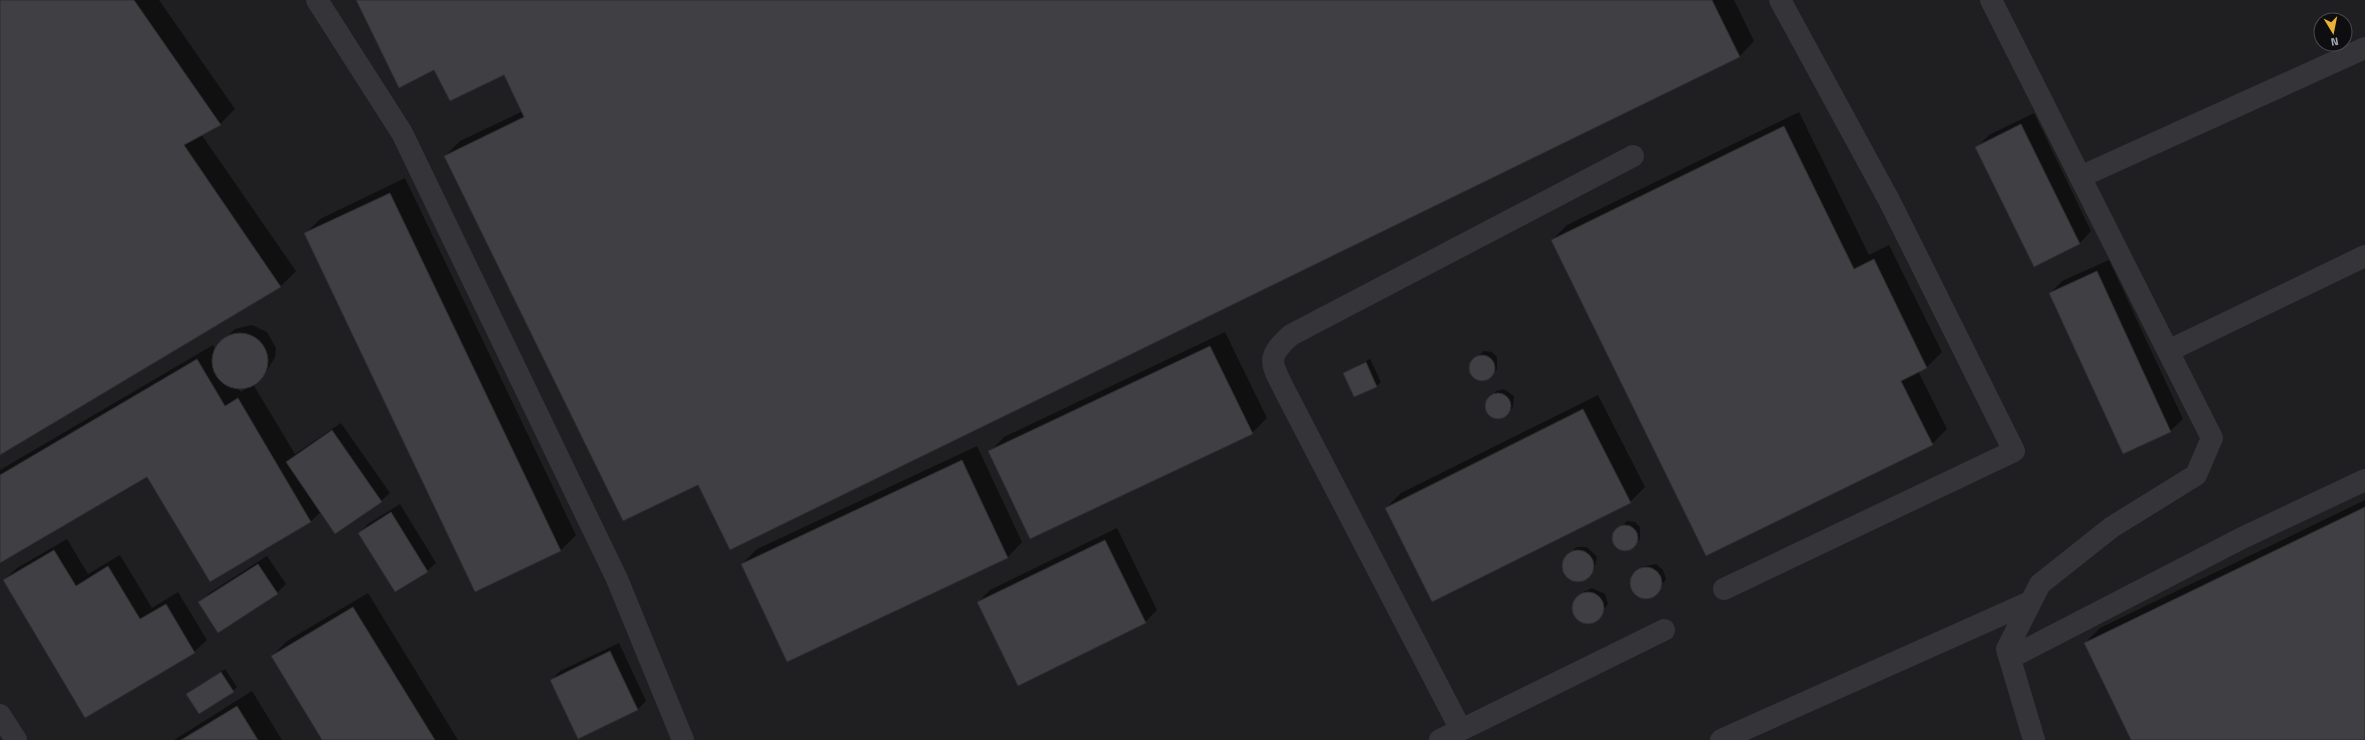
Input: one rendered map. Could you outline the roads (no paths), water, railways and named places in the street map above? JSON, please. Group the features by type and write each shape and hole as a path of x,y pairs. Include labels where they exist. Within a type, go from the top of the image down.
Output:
{"lane":[{"path":"317,0 402,133 617,579 683,740"},
{"path":"1724,589 2014,451 1890,202 1780,0"},
{"path":"1991,0 2212,438 2196,475 2112,528 2040,584 2007,649 2034,740"},
{"path":"2080,177 2365,48"},
{"path":"1461,730 1286,393 1273,365 1276,349 1291,335 1633,156"},
{"path":"2168,351 2365,256"},
{"path":"2010,658 2242,538 2365,480"},
{"path":"1721,740 2030,602"},
{"path":"1440,740 1664,630"},
{"path":"0,715 16,740"}]}
